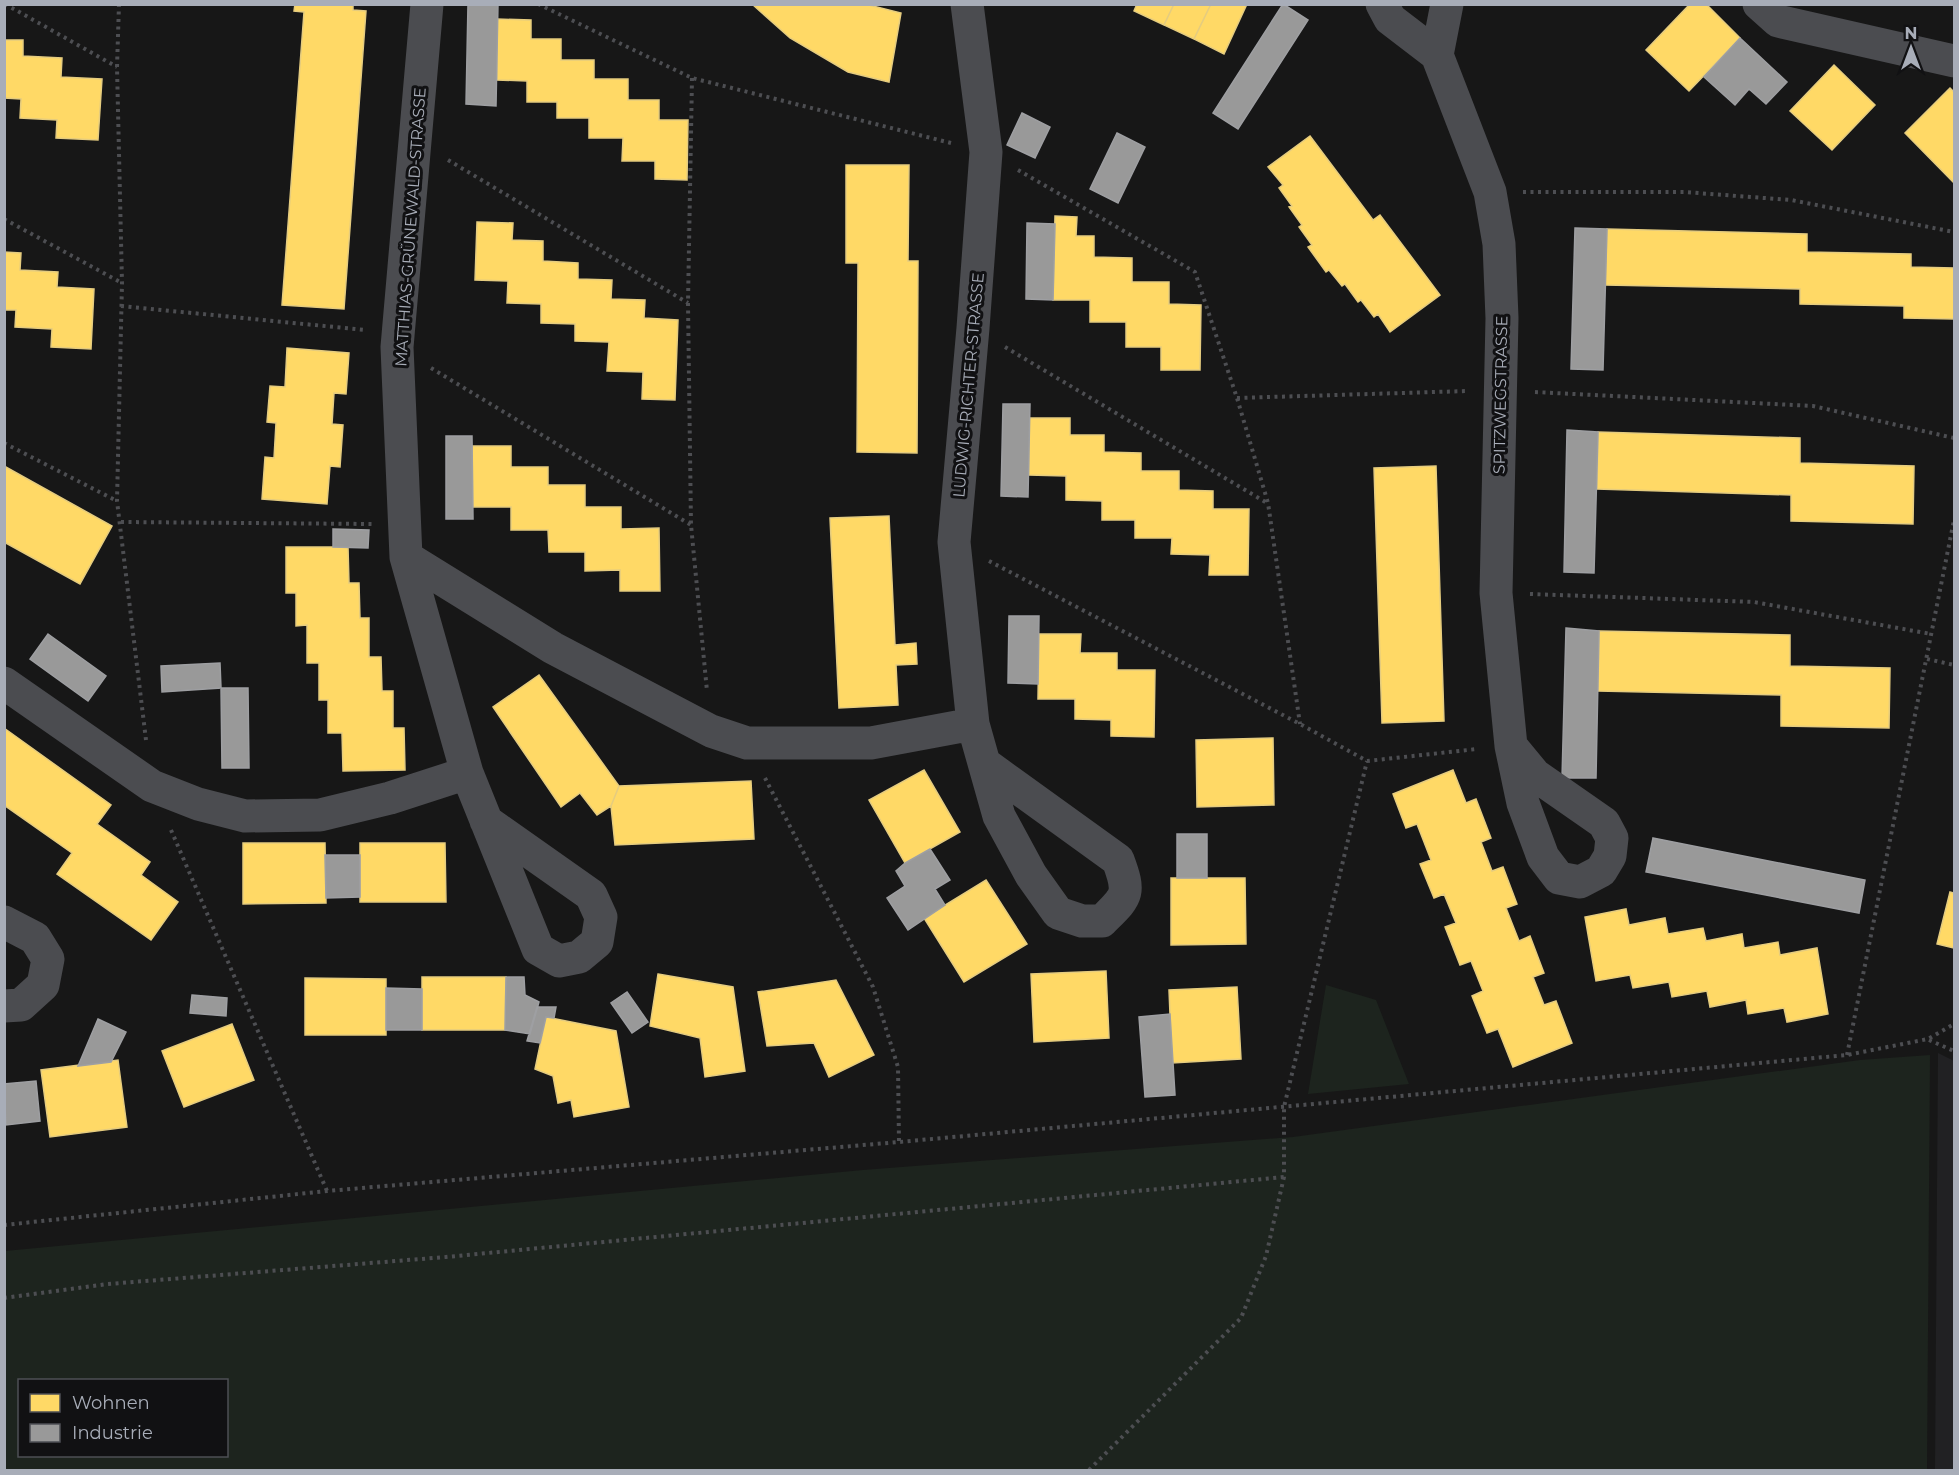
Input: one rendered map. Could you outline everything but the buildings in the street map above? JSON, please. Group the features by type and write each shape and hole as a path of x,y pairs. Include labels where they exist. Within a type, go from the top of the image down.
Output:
{"street":[{"name":"MATTHIAS-GRÜNEWALD-STRASSE","path":"427,4 397,340 403,524 406,557 467,772 486,821"},
{"name":"LUDWIG-RICHTER-STRASSE","path":"967,4 986,152 954,542 973,724 999,816 1031,875 1058,913 1082,921 1102,921 1124,899 1126,882 1118,860 985,764"},
{"path":"1382,4 1390,19 1437,55 1448,4"},
{"path":"1759,4 1778,21 1954,61"},
{"name":"SPITZWEGSTRASSE","path":"1437,55 1490,192 1499,244 1502,318 1496,593 1510,746"},
{"path":"406,557 553,648 711,731 747,743 871,743 973,724"},
{"path":"4,682 152,786 198,804 245,816 320,815 390,798 467,772"},
{"path":"4,922 35,938 48,959 43,985 21,1005 4,1006"}],"path":[{"path":"5,4 117,67"},
{"path":"119,4 117,67 122,283 117,501 152,786 327,1191"},
{"path":"538,4 692,78 986,152 1195,272 1238,398 1268,503 1300,724"},
{"path":"692,78 688,303 691,525 711,731"},
{"path":"416,141 688,303"},
{"path":"1490,192 1684,192 1791,200 1954,232"},
{"path":"4,219 122,283"},
{"path":"121,306 397,340 691,525"},
{"path":"973,328 1268,503"},
{"path":"1238,398 1501,390 1813,406 1954,438"},
{"path":"4,443 117,501"},
{"path":"1847,1054 1954,520"},
{"path":"121,522 403,524"},
{"path":"954,542 1366,761 1510,746"},
{"path":"1496,593 1754,602 1931,634"},
{"path":"1927,659 1954,665"},
{"path":"747,743 873,987 898,1067 899,1142"},
{"path":"1089,1470 1241,1318 1266,1256 1284,1177 1284,1107 1366,761"},
{"path":"4,1225 327,1191 899,1142 1847,1054 1928,1039 1954,1024"},
{"path":"1928,1039 1954,1051"},
{"path":"4,1298 108,1284 458,1256 1284,1177"}],"shaded area":[{"path":"1326,985 1376,1000 1409,1084 1308,1094"},
{"path":"1938,1053 1954,1061 1954,1470 1935,1470"},
{"path":"1930,1055 1927,1470 5,1470 5,1251 863,1170 1293,1137 1860,1060"}]}
